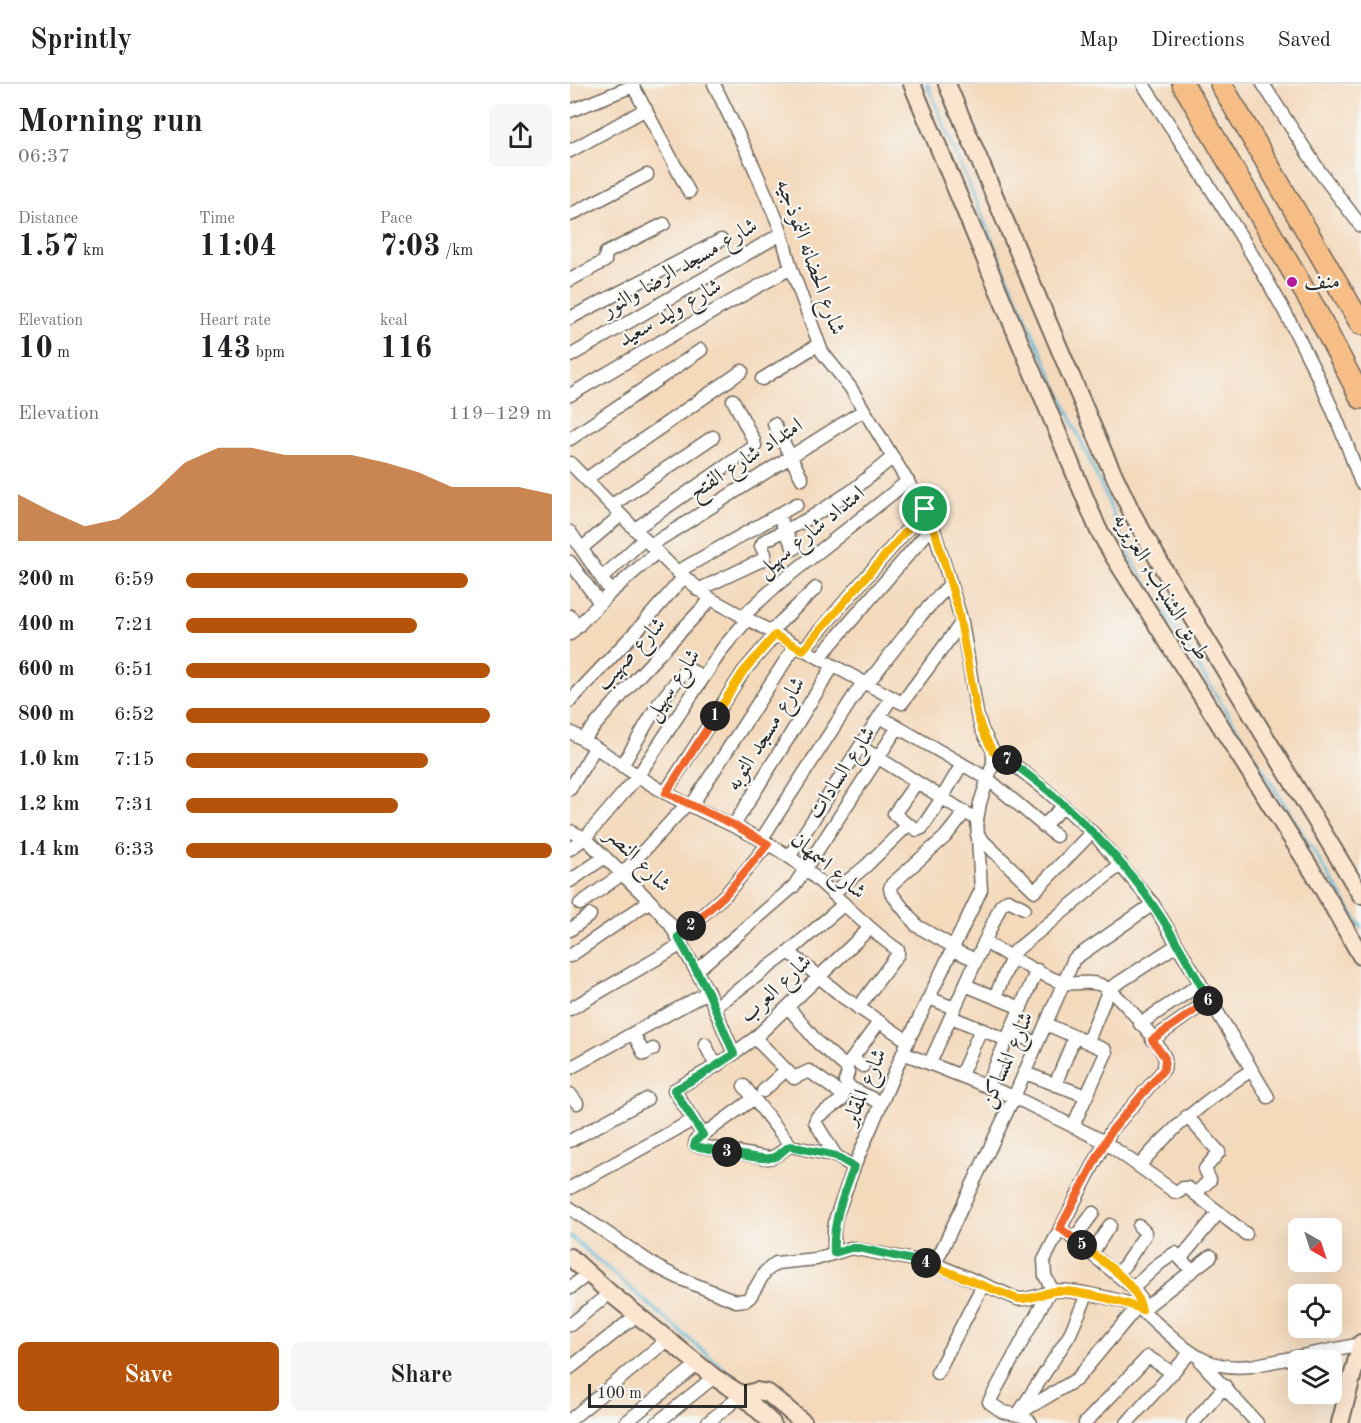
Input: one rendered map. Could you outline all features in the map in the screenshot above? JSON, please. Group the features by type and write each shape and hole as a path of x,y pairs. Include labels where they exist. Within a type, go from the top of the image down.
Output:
{"highway":[{"path":"1183,84 1314,309 1361,398"},
{"path":"1221,84 1361,324"}],"street":[{"name":"شارع الحضانه النموذجيه","path":"714,84 779,225 819,344 827,359 850,387 925,509 933,526 962,622 977,714 993,752"},
{"name":"طريق الشنباب, العزيزيه","path":"912,84 1106,544 1316,877 1361,956"},
{"name":"طريق الشنباب, العزيزيه","path":"947,84 1105,456 1132,513 1200,631 1361,895"},
{"path":"1143,84 1270,285 1327,397 1361,483"},
{"path":"1263,84 1320,171 1361,226"},
{"path":"570,111 633,85 689,192"},
{"path":"570,151 646,109"},
{"path":"570,215 647,175"},
{"path":"570,280 605,261 606,253 664,224"},
{"name":"شارع مسجد الرضا والنور","path":"570,356 781,234"},
{"path":"570,318 721,240"},
{"name":"شارع وليد سعيد","path":"570,395 792,268"},
{"path":"762,379 819,344"},
{"path":"570,439 701,350"},
{"path":"586,479 742,371"},
{"path":"635,529 755,446 733,400"},
{"name":"امتداد شارع الفتح","path":"651,545 864,410"},
{"path":"774,424 802,479"},
{"path":"612,505 713,437"},
{"path":"698,590 764,559 766,557 762,543 810,518 854,490 893,457"},
{"path":"570,463 680,575 698,590 772,634 902,703 905,702 962,622"},
{"name":"امتداد شارع سهيل","path":"745,618 777,585 908,481"},
{"path":"570,700 626,643 680,575 797,504"},
{"path":"580,904 622,874 689,805 799,648 925,509"},
{"path":"582,549 621,515"},
{"path":"778,515 794,549"},
{"path":"819,658 933,526"},
{"path":"570,532 611,592"},
{"path":"602,578 651,545"},
{"path":"574,630 611,592 651,545"},
{"path":"570,562 600,603"},
{"path":"570,1009 680,940 726,894 765,842 865,683 951,583"},
{"path":"666,793 743,672 772,634 816,588"},
{"name":"شارع صهيب","path":"583,739 711,599"},
{"path":"570,616 574,630"},
{"name":"شارع سهيل","path":"570,849 585,838 638,776 745,618"},
{"name":"شارع مسجد التوبه","path":"734,825 833,666"},
{"path":"622,766 657,706 687,669 704,677"},
{"path":"789,857 892,697"},
{"path":"657,706 677,717"},
{"path":"880,717 988,779 1056,836"},
{"name":"شارع السادات","path":"697,970 787,894 898,727"},
{"name":"شارع اسمهان","path":"570,732 666,793 734,825 789,857 899,951 858,1008"},
{"path":"861,747 977,820"},
{"path":"570,789 595,748"},
{"path":"905,1047 981,890 977,820 993,764 993,752"},
{"path":"993,752 1017,766 1092,832 1153,904 1268,1096"},
{"path":"916,782 894,814 917,830 922,828 962,764"},
{"path":"1043,826 1064,806"},
{"path":"965,812 945,837 892,884 891,893 917,926 953,949 976,960"},
{"path":"833,893 866,866 908,825"},
{"name":"شارع النصر","path":"570,831 585,838 662,914 697,970 734,1054"},
{"path":"977,835 1035,891 1092,832"},
{"path":"570,880 605,857"},
{"path":"995,997 1011,956 1121,864"},
{"path":"930,1063 1004,902 1008,900 1024,908"},
{"path":"570,956 650,901"},
{"name":"شارع المساكن","path":"935,1264 1025,1073 1071,964 1078,954 1153,904"},
{"path":"715,1007 789,952 843,905"},
{"path":"570,930 590,915"},
{"name":"شارع العرب","path":"693,1120 674,1090 716,1066 755,1038 870,928"},
{"path":"984,942 1064,983 1086,982 1100,984 1109,989 1123,1001 1165,1058 1164,1069 1111,1131 1060,1228 1044,1260 1045,1276 1050,1292 989,1402 1003,1412 1018,1414 1031,1423"},
{"path":"1088,1041 1109,989 1177,945"},
{"path":"789,952 818,978 879,1022 905,1047 930,1063 1014,1096 1105,1142 1176,1193 1186,1187 1246,1234"},
{"path":"987,1085 1037,970"},
{"path":"1140,1024 1200,984"},
{"path":"965,985 1021,1008"},
{"path":"570,1068 708,992"},
{"path":"929,998 981,1029 1037,1043"},
{"path":"1152,1040 1209,1000"},
{"path":"788,1007 818,1043 854,1064"},
{"path":"836,1156 815,1122 816,1117 842,1100 848,1073 879,1022"},
{"path":"1046,1024 1103,1048 1106,1053 1073,1126"},
{"path":"961,1075 981,1029"},
{"path":"633,1034 644,1054 653,1049"},
{"path":"1055,1085 1075,1036"},
{"path":"755,1038 795,1079 809,1071 845,1091 881,1103"},
{"path":"705,1044 716,1066"},
{"name":"شارع المقابر","path":"834,1253 836,1217 854,1167 905,1047"},
{"path":"786,1070 758,1095 694,1142 697,1147 768,1158 776,1156 784,1148 790,1146 836,1156 854,1167"},
{"path":"1138,1166 1166,1134 1187,1116 1252,1070"},
{"path":"1025,1073 1086,1096"},
{"path":"744,1086 758,1095 790,1146"},
{"path":"570,1141 647,1099"},
{"path":"1187,1116 1219,1152 1205,1169 1210,1180 1195,1194"},
{"path":"570,1188 693,1120 703,1135"},
{"path":"570,1208 657,1266 681,1279 741,1301 750,1297 765,1272 776,1263 816,1259 851,1248 935,1264 1018,1299 1029,1300 1050,1292 1067,1291 1121,1301 1140,1309 1194,1356 1225,1386 1257,1423"},
{"path":"1181,1258 1219,1212"},
{"path":"1074,1239 1093,1213"},
{"path":"1092,1253 1110,1225"},
{"path":"1118,1275 1144,1235 1145,1232 1139,1226"},
{"path":"1060,1228 1133,1288 1140,1298 1140,1309"},
{"path":"1133,1288 1160,1263 1175,1253 1192,1271"},
{"path":"1018,1414 1077,1379 1140,1309 1211,1256"},
{"path":"570,1258 714,1377 749,1393 768,1393 804,1423"},
{"path":"570,1288 588,1274"},
{"path":"937,1373 982,1285"},
{"path":"570,1325 610,1293"},
{"path":"1018,1414 1069,1336 1087,1295"},
{"path":"570,1368 637,1315"},
{"path":"570,1420 667,1340"},
{"path":"1194,1356 1215,1365 1234,1368 1361,1343 1340,1423"},
{"path":"1127,1423 1173,1373 1194,1356"},
{"path":"1085,1423 1148,1357 1173,1373"},
{"path":"625,1423 698,1364"},
{"path":"657,1423 714,1377"},
{"path":"1193,1423 1225,1386"},
{"path":"749,1393 765,1421"},
{"path":"707,1423 749,1393"}],"waterway":[{"path":"927,84 1004,269 1108,501 1131,559 1361,927"},
{"path":"570,1236 746,1388"},
{"path":"758,1398 786,1423"}],"place":[{"name":"منف","path":"1292,282"}],"route":[{"path":"925,509 936,535 958,609 977,714 993,752 1017,766 1046,790 1095,835 1121,864 1153,904 1209,1000 1152,1040 1165,1058 1164,1069 1111,1131 1060,1228 1133,1288 1140,1298 1142,1310 1121,1301 1067,1291 1053,1291 1029,1300 1018,1299 935,1264 859,1248 834,1253 836,1217 854,1167 836,1156 798,1146 784,1148 776,1156 768,1158 694,1146 694,1142 703,1135 674,1090 734,1054 708,992 678,937 726,894 768,844 666,793 743,672 775,635 803,650 925,509"}]}
